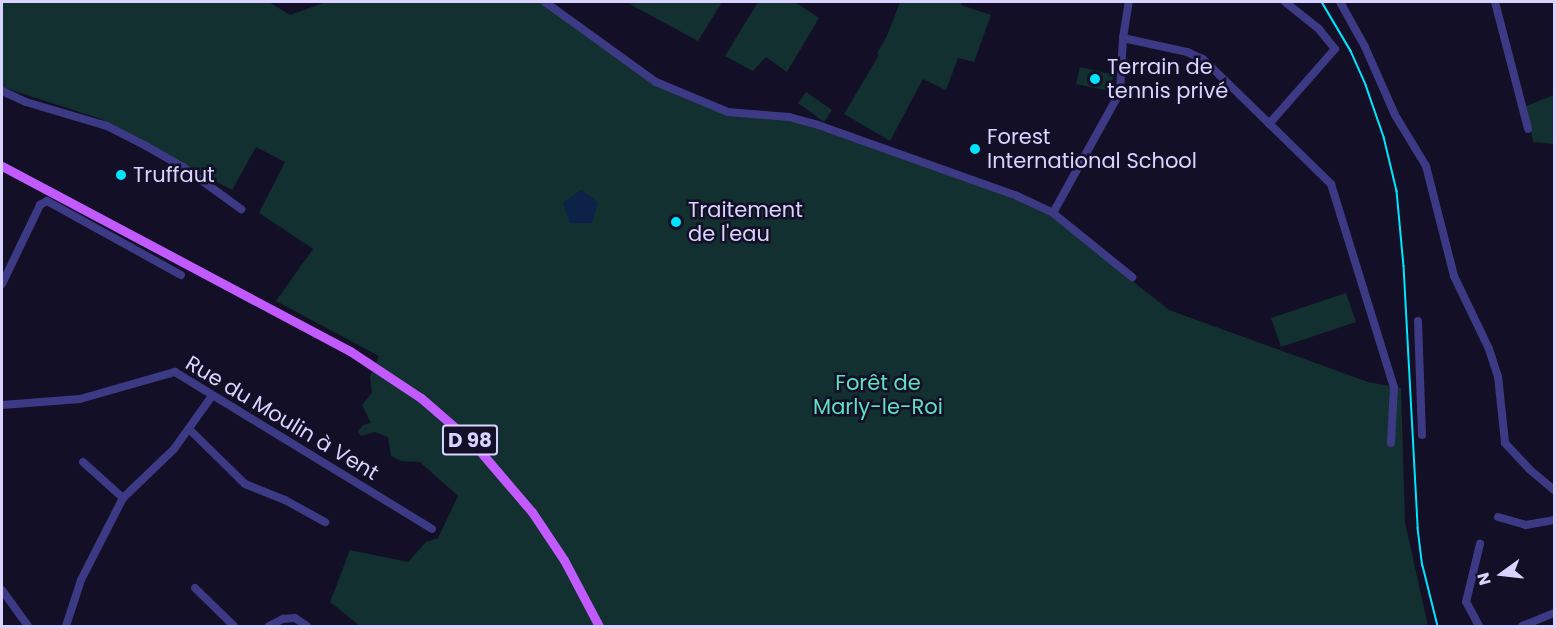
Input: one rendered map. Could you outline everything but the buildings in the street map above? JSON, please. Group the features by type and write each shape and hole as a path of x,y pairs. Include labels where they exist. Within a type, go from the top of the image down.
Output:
{"main road":[{"name":"D 98","path":"4,165 350,351 422,398 479,450 532,512 564,560 599,627"}],"street":[{"path":"545,2 656,82 692,99 728,112 789,117 818,125 1017,196 1053,213 1132,277"},
{"path":"1053,213 1120,92 1123,38 1129,2"},
{"path":"1269,124 1335,49 1319,29 1285,2"},
{"path":"1340,2 1365,47 1395,115 1426,165 1454,276 1489,349 1498,376 1505,443 1529,469 1554,490"},
{"path":"1495,2 1528,129"},
{"path":"1123,38 1187,52 1203,59 1331,184 1394,387 1391,443"},
{"path":"2,91 26,102 106,126 183,167 241,209"},
{"path":"2,284 40,205 47,201 181,275"},
{"path":"1418,321 1422,435"},
{"name":"Rue du Moulin à Vent","path":"2,405 80,399 170,372 179,374 432,529"},
{"path":"66,627 81,580 123,498 174,449 212,396"},
{"path":"189,429 245,484 285,500 326,522"},
{"path":"83,462 123,498"},
{"path":"1498,517 1526,525 1554,520"},
{"path":"1479,627 1466,602 1480,544"},
{"path":"195,588 234,627"},
{"path":"2,590 28,627"},
{"path":"1522,627 1554,614"},
{"path":"269,627 288,618 299,619 307,627"}],"green space":[{"name":"Forêt de Marly-le-Roi","path":"3,2 269,2 290,15 326,2 540,2 655,85 722,113 788,119 1016,198 1052,217 1169,310 1368,382 1401,388 1405,522 1428,626 360,626 330,602 350,550 408,562 426,542 438,538 458,496 420,462 401,461 391,456 388,437 375,432 361,436 358,431 363,425 371,423 362,405 372,393 370,376 379,356 276,301 313,249 259,213 285,162 256,147 232,190 101,119 2,87"},
{"path":"626,2 722,2 698,41"},
{"path":"758,2 795,2 819,18 787,72 766,57 753,71 725,56"},
{"path":"900,2 962,2 961,5 991,15 974,62 958,58 946,90 923,79 890,141 844,114 879,55 877,53 887,36"},
{"name":"Terrain de tennis privé","path":"1080,67 1114,75 1110,91 1076,84"},
{"path":"806,92 832,110 824,122 798,103"},
{"path":"1554,95 1554,144 1533,142 1526,106"},
{"path":"1346,293 1356,322 1281,347 1271,318"}],"water":[{"path":"581,190 598,202 592,223 570,223 563,203"}],"tram line":[{"path":"1322,2 1351,51 1366,85 1384,137 1397,191 1404,266 1418,528 1423,566 1438,626"}],"place":[{"name":"Terrain de tennis privé","path":"1095,79"},
{"name":"Forest International School","path":"975,149"},
{"name":"Truffaut","path":"121,175"},
{"name":"Traitement de l'eau","path":"676,222"}]}
